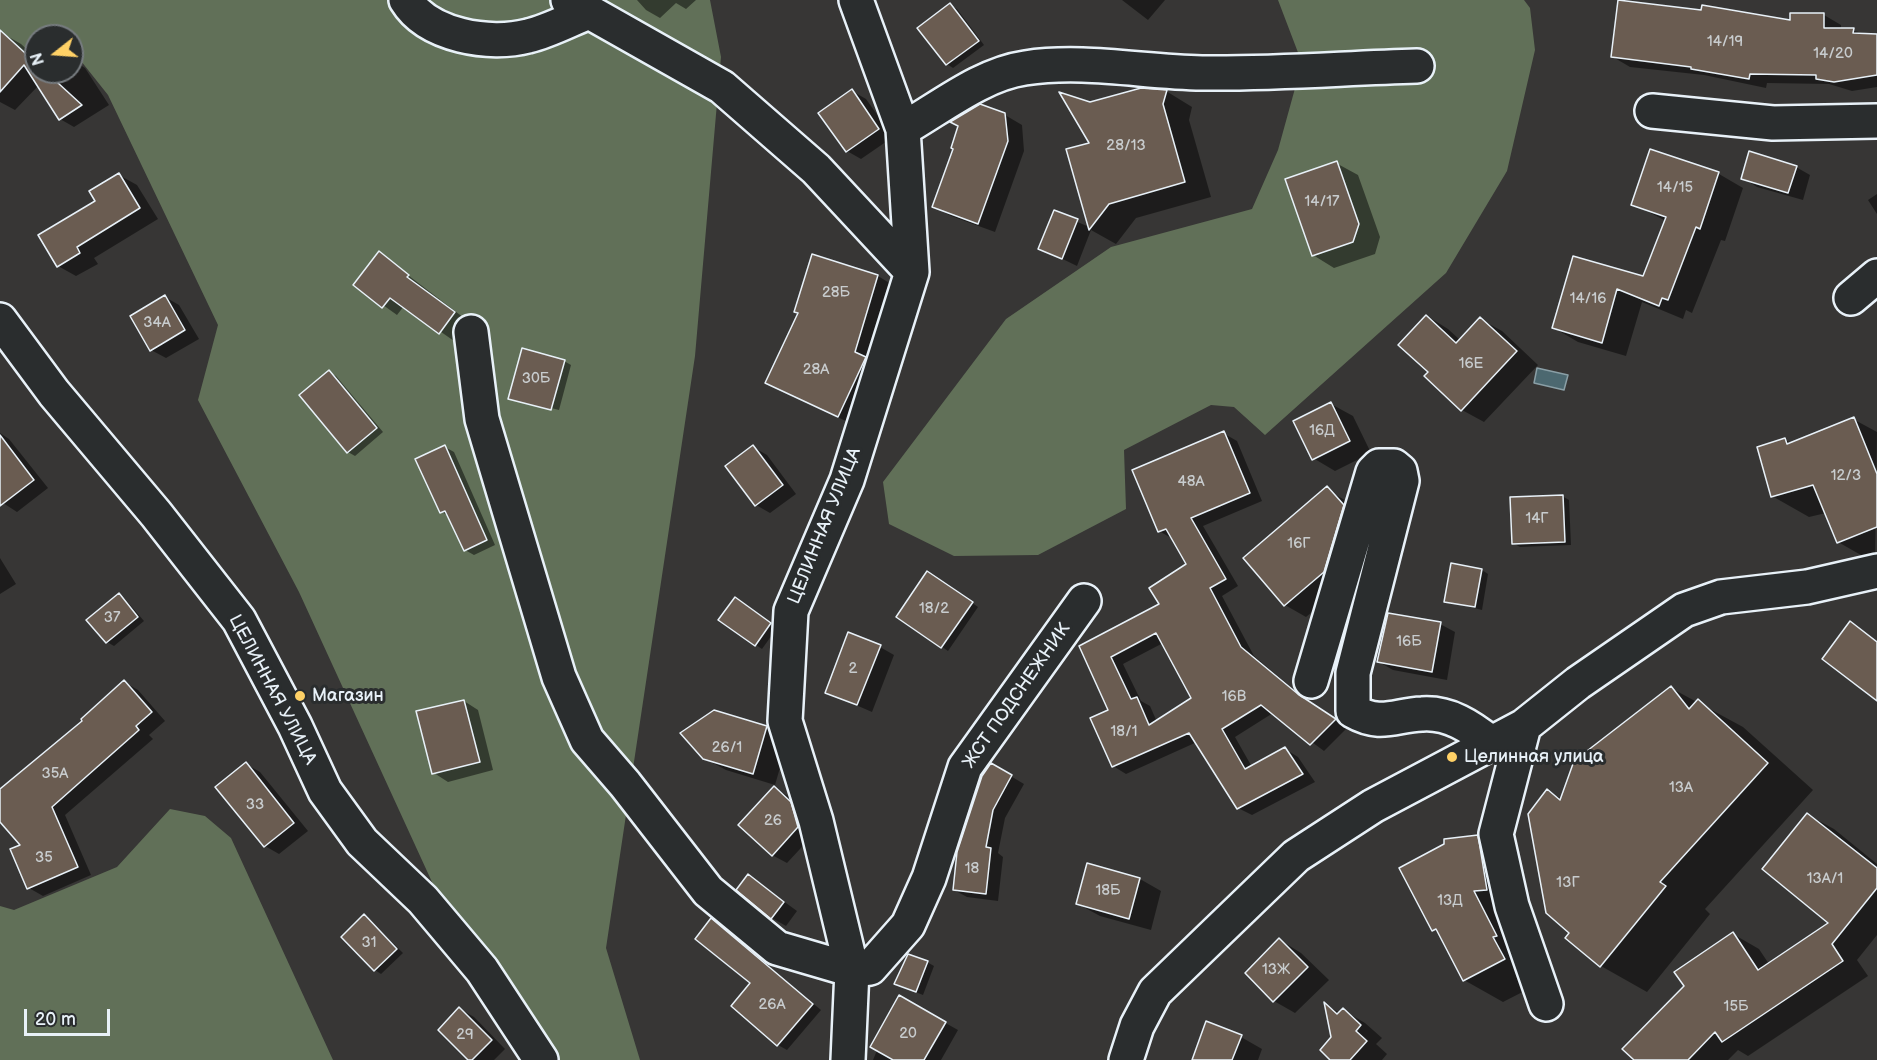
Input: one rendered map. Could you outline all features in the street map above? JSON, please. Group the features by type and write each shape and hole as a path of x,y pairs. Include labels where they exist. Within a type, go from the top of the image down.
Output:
{"street":[{"path":"406,0 411,8 439,30 480,39 527,37 578,6 722,87 816,169 912,272"},
{"name":"ЦЕЛИННАЯ УЛИЦА","path":"848,1060 852,970 816,821 785,721 791,611 847,480 912,272 903,129 856,0"},
{"path":"903,129 984,79 1024,68 1090,64 1139,70 1204,73 1417,66"},
{"path":"1652,111 1773,123 1877,121"},
{"path":"1851,298 1877,276"},
{"name":"ЦЕЛИННАЯ УЛИЦА","path":"0,320 54,393 156,514 239,620 295,726 325,791 362,842 423,900 482,970 541,1060"},
{"path":"471,332 482,419 559,677 587,740 625,784 708,891 777,948 852,970"},
{"path":"1311,681 1373,472 1379,466 1394,466 1400,471 1402,481 1353,673 1353,711 1361,716 1380,720 1423,714 1459,720 1491,742"},
{"path":"1126,1060 1137,1026 1155,992 1296,856 1373,806 1524,726 1578,683 1684,610 1721,597 1807,587 1877,571"},
{"name":"ЖСТ ПОДСНЕЖНИК","path":"852,970 870,968 908,925 929,878 965,767 1084,601"},
{"path":"1524,726 1496,834 1512,906 1546,1004"}],"green space":[{"path":"0,0 710,0 721,57 695,356 606,948 640,1060 546,1060 443,906 299,592 198,400 218,325 108,95 84,65 84,24 24,24 24,53 0,50"},
{"path":"1278,0 1524,0 1530,8 1535,50 1507,171 1446,273 1265,435 1234,407 1211,405 1124,450 1126,509 1038,555 954,556 889,524 883,482 1006,319 1111,247 1252,209 1278,150 1302,63"},
{"path":"170,809 205,816 231,838 333,1060 0,1060 0,906 14,910 117,867"}],"water":[{"path":"1537,368 1568,375 1564,390 1534,383"}],"building":[{"path":"1618,0 1701,10 1702,5 1790,20 1790,13 1824,13 1824,28 1854,28 1853,33 1877,34 1877,75 1834,82 1816,79 1816,75 1750,74 1749,79 1691,69 1691,67 1611,57"},
{"path":"950,3 979,41 946,65 917,28"},
{"path":"0,30 24,52 24,65 0,92"},
{"path":"36,84 59,84 82,105 59,120"},
{"path":"1141,88 1167,90 1163,104 1185,182 1109,204 1089,230 1066,149 1089,143 1059,92 1090,102"},
{"path":"852,89 879,129 846,152 818,113"},
{"path":"980,104 1005,113 1008,141 978,224 932,207 953,149 951,148 958,126 950,122"},
{"path":"1650,149 1719,172 1700,229 1696,227 1668,300 1662,298 1659,306 1617,289 1602,343 1552,328 1573,256 1643,276 1666,217 1631,205"},
{"path":"1749,151 1797,166 1788,193 1741,179"},
{"path":"1337,161 1359,224 1353,242 1312,256 1285,179"},
{"path":"119,173 140,208 77,247 80,253 57,267 38,235 95,201 89,191"},
{"path":"1054,210 1078,219 1062,259 1038,249"},
{"path":"379,251 409,275 407,277 455,312 439,334 390,298 382,308 353,285"},
{"path":"812,254 878,275 855,352 866,357 838,417 765,383 798,313 794,312"},
{"path":"165,295 185,330 150,351 130,316"},
{"path":"1426,315 1456,343 1480,317 1517,351 1461,411 1424,376 1428,372 1398,345"},
{"path":"522,348 565,360 551,410 508,399"},
{"path":"329,370 377,428 347,453 299,395"},
{"path":"1331,402 1350,441 1312,460 1293,421"},
{"path":"1854,417 1877,474 1877,527 1837,543 1813,485 1771,497 1757,447 1785,438 1787,444"},
{"path":"1224,431 1250,493 1191,518 1226,579 1210,588 1241,647 1298,694 1336,719 1310,745 1261,705 1222,729 1245,769 1285,747 1303,774 1237,809 1189,733 1112,767 1090,718 1108,710 1079,646 1159,604 1149,588 1186,564 1166,529 1158,532 1132,470","holes":["1156,633 1191,698 1149,725 1137,697 1131,699 1111,657"]},
{"path":"0,435 34,480 0,506"},
{"path":"445,445 487,540 464,551 445,511 440,513 415,459"},
{"path":"753,445 783,485 755,506 725,466"},
{"path":"1327,486 1344,505 1324,572 1284,606 1243,558"},
{"path":"1563,495 1565,542 1512,544 1510,497"},
{"path":"1451,563 1482,569 1475,607 1444,602"},
{"path":"927,571 973,602 941,648 896,617"},
{"path":"119,593 138,617 106,643 86,620"},
{"path":"735,597 771,623 755,646 718,620"},
{"path":"1388,613 1441,622 1432,672 1377,662"},
{"path":"1850,621 1877,642 1877,701 1822,659"},
{"path":"848,632 881,645 857,705 825,693"},
{"path":"124,680 152,712 136,726 139,730 52,807 78,867 27,889 10,849 20,845 0,822 0,789 82,721 81,719"},
{"path":"1671,686 1689,709 1698,699 1768,763 1660,882 1666,886 1600,967 1565,938 1569,933 1546,913 1528,814 1547,789 1560,800 1574,761"},
{"path":"464,700 480,762 432,774 416,711"},
{"path":"714,710 767,726 753,774 703,759 680,733"},
{"path":"246,762 294,823 264,847 215,787"},
{"path":"991,763 1012,775 993,810 986,847 991,848 986,894 953,890 957,852 982,776"},
{"path":"774,786 791,802 798,827 772,856 738,825"},
{"path":"1807,813 1877,868 1877,888 1832,944 1843,961 1722,1042 1715,1032 1688,1060 1634,1060 1622,1049 1684,986 1674,972 1733,932 1758,970 1828,923 1762,869"},
{"path":"1478,835 1487,890 1474,891 1497,936 1493,937 1505,959 1463,981 1436,929 1432,931 1399,868 1444,844 1444,839"},
{"path":"1087,863 1140,878 1129,919 1076,904"},
{"path":"748,874 784,902 771,919 736,890"},
{"path":"364,914 397,949 374,971 341,937"},
{"path":"711,918 813,1004 777,1046 731,1006 750,983 695,939"},
{"path":"1279,938 1308,967 1273,1002 1245,973"},
{"path":"908,954 928,961 916,992 894,984"},
{"path":"899,995 946,1022 924,1060 893,1060 870,1047"},
{"path":"1324,1002 1337,1014 1343,1008 1361,1025 1356,1031 1367,1041 1350,1060 1330,1060 1320,1050 1331,1037"},
{"path":"459,1007 492,1040 472,1060 468,1060 438,1030"},
{"path":"1206,1021 1242,1035 1232,1060 1192,1060"}],"place":[{"name":"Магазин","path":"300,696"},
{"name":"Целинная улица","path":"1452,757"}]}
